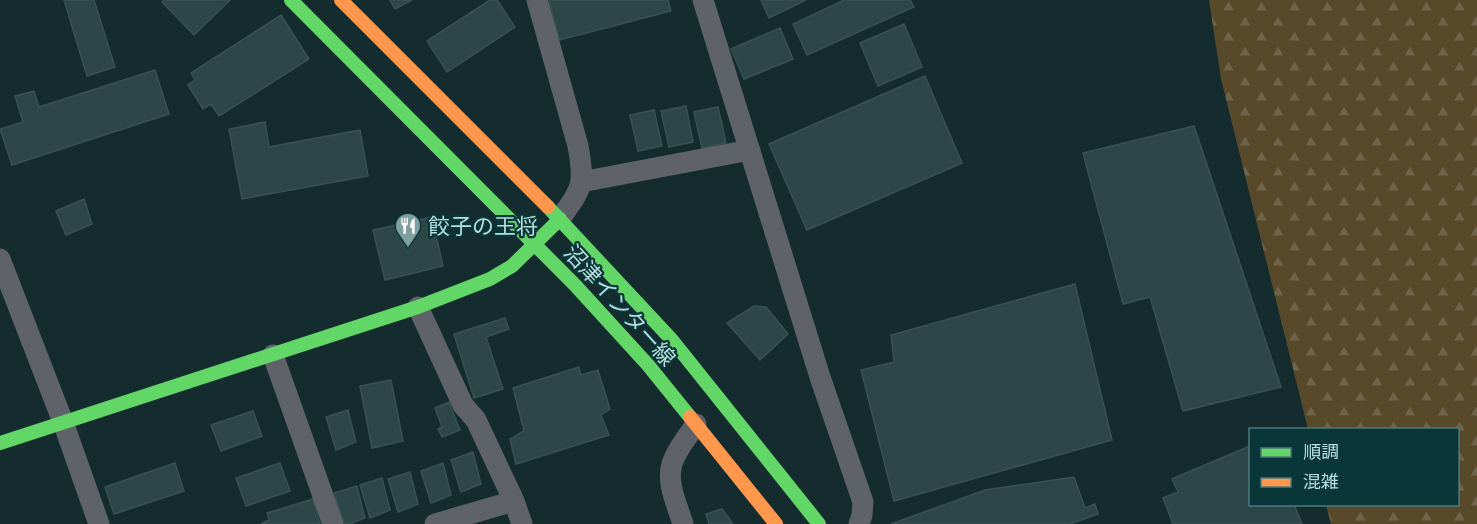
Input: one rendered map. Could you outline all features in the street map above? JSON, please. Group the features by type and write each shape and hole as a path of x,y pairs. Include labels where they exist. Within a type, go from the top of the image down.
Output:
{"main road":[{"name":"沼津インター線","path":"291,0 575,285 633,349 776,524"},
{"name":"沼津インター線","path":"342,0 560,219 650,316 819,524"},
{"path":"0,443 418,307 490,279 512,266 560,219"}],"street":[{"path":"537,0 578,146 582,169 579,192 560,219"},
{"path":"703,0 820,377 863,502 859,524"},
{"path":"581,182 750,150"},
{"path":"1,264 63,422 99,524"},
{"path":"418,307 463,405 476,420 514,501 522,524"},
{"path":"273,355 333,524"},
{"path":"683,524 672,488 671,466 680,447 696,424"},
{"path":"435,524 514,501"}],"green space":[{"path":"1209,0 1477,0 1477,524 1331,524 1326,506 1459,506 1459,428 1308,428 1221,79"}],"building":[{"path":"64,0 94,0 115,67 87,76"},
{"path":"164,0 230,0 194,35 162,2"},
{"path":"390,0 412,0 395,9"},
{"path":"490,0 497,0 515,27 447,72 427,41"},
{"path":"549,0 668,0 671,11 559,40"},
{"path":"761,0 806,0 769,18"},
{"path":"844,0 910,0 914,7 807,55 793,24"},
{"path":"281,15 309,59 219,116 211,104 203,109 188,85 195,80 191,73"},
{"path":"904,24 922,67 878,86 860,43"},
{"path":"780,28 793,59 744,79 731,49"},
{"path":"155,70 169,114 12,165 0,129 23,122 15,96 34,91 39,107"},
{"path":"925,76 962,163 807,230 769,144"},
{"path":"686,106 693,142 669,147 661,111"},
{"path":"718,107 726,143 702,148 694,112"},
{"path":"654,110 662,146 638,151 630,115"},
{"path":"265,122 269,147 360,130 368,176 242,199 229,129"},
{"path":"1194,126 1281,387 1183,411 1150,297 1123,304 1083,153"},
{"path":"84,199 92,224 66,235 56,211"},
{"path":"432,217 443,266 385,280 373,230"},
{"path":"1075,284 1112,440 894,501 861,370 894,362 891,335"},
{"path":"754,306 766,307 788,334 760,360 727,323"},
{"path":"505,318 509,329 486,337 503,389 474,398 454,334"},
{"path":"579,367 581,375 598,370 610,409 601,415 609,435 516,464 510,439 524,431 513,388"},
{"path":"391,380 403,441 372,448 360,386"},
{"path":"449,402 460,430 442,437 438,429 442,427 435,408"},
{"path":"348,410 356,442 336,450 326,417"},
{"path":"253,411 262,436 221,451 211,425"},
{"path":"1249,446 1249,506 1295,506 1302,524 1173,524 1163,498 1178,492 1172,479"},
{"path":"473,452 481,484 461,492 451,460"},
{"path":"175,463 184,491 114,514 105,487"},
{"path":"280,463 290,491 246,506 236,478"},
{"path":"443,463 451,495 431,503 421,471"},
{"path":"410,472 418,504 398,512 388,479"},
{"path":"1074,477 1085,508 1095,504 1098,514 1070,524 891,524 985,490"},
{"path":"382,478 390,510 370,518 360,485"},
{"path":"357,486 365,518 344,524 334,493"},
{"path":"313,499 320,524 261,524 269,520 267,513"},
{"path":"722,509 733,524 709,524 706,514"}],"traffic: fast":[{"path":"291,0 575,285 648,365 690,417"},
{"path":"548,207 672,340 819,524"},
{"path":"0,443 418,307 490,279 512,266 560,219"}],"traffic: slow":[{"path":"341,0 548,207"},
{"path":"690,417 776,524"}],"place":[{"name":"餃子の王将","path":"408,249"}]}
